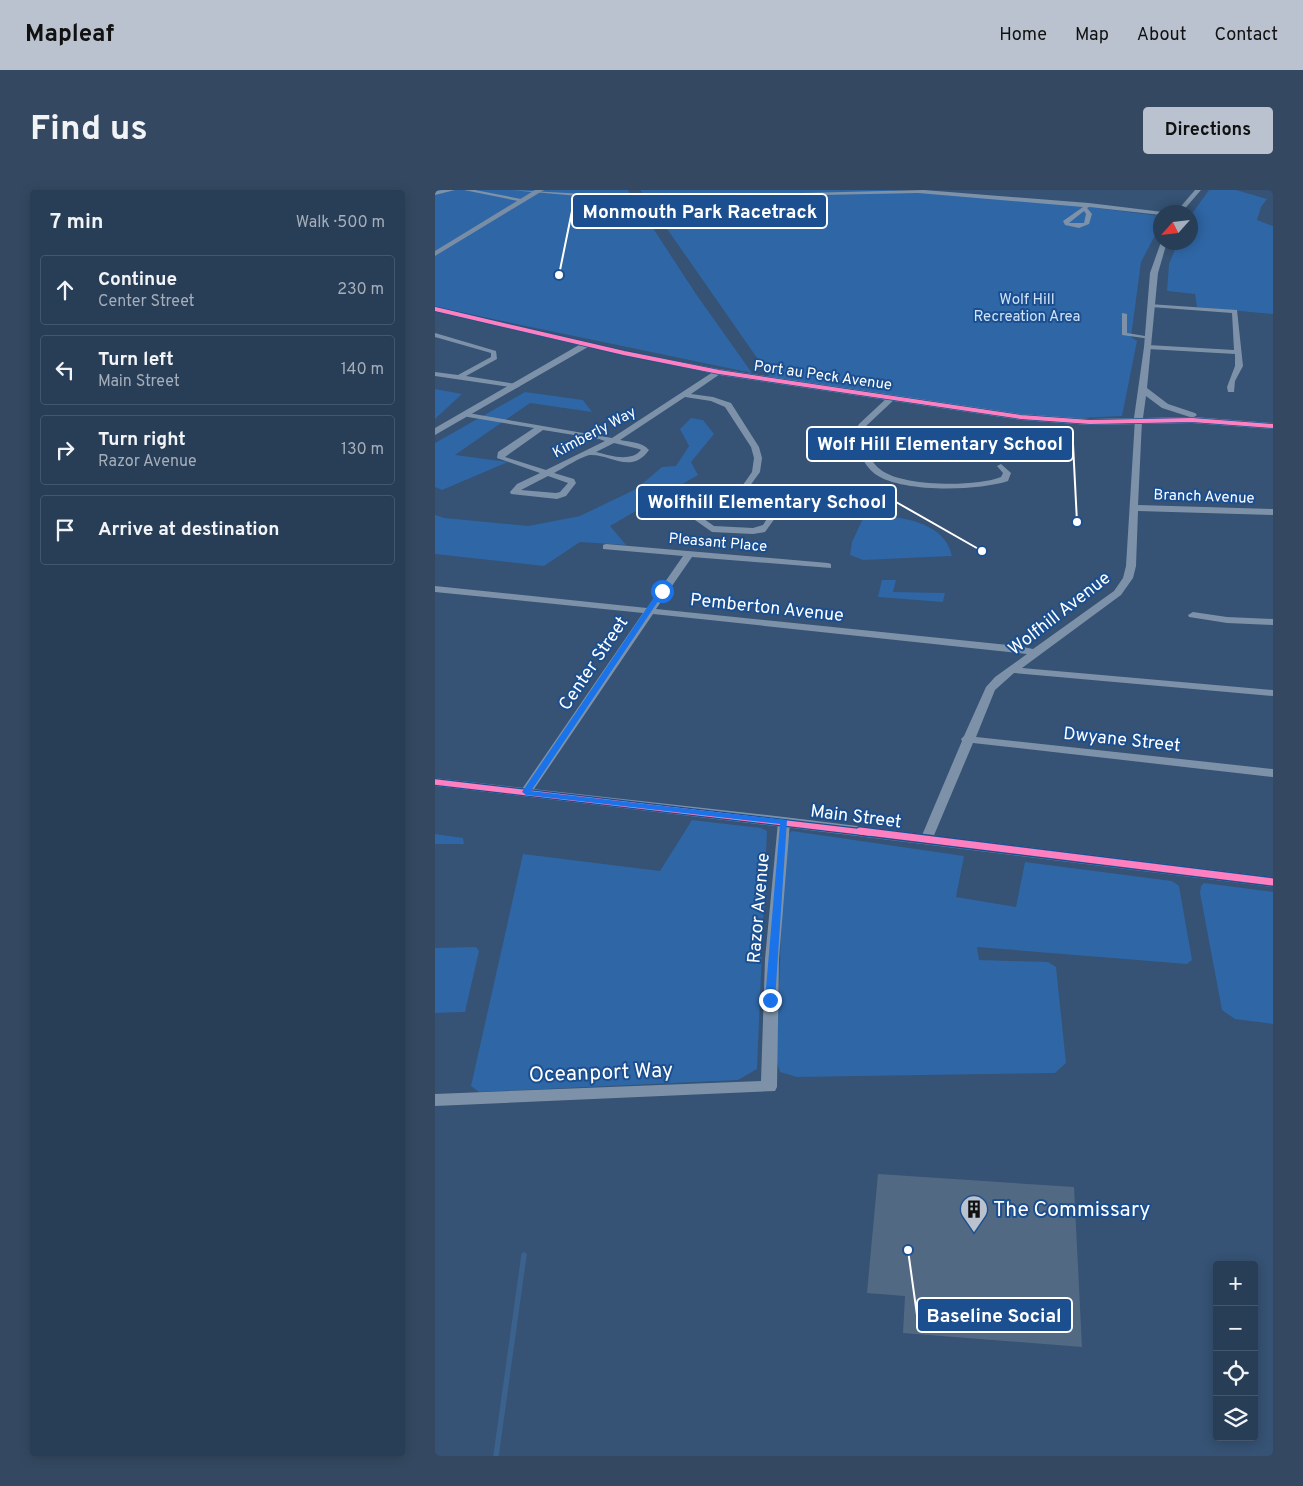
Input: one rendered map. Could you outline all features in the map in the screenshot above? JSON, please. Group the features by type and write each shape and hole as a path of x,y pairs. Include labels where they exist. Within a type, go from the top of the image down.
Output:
{"main road":[{"path":"435,254 537,191"}],"street":[{"path":"435,193 453,190"},
{"path":"467,190 524,200"},
{"path":"514,190 623,198 682,195 728,196 918,191 1153,212"},
{"path":"1185,205 1198,190"},
{"path":"688,218 719,205 728,196"},
{"name":"Wolfhill Avenue","path":"926,840 990,688 999,679 1098,608 1123,588 1128,578 1131,566 1140,397 1143,389 1156,262 1161,250"},
{"path":"1151,305 1235,311 1238,371 1230,383 1231,390"},
{"name":"Port au Peck Avenue","path":"435,309 719,372 892,398 1046,420 1090,422 1213,421"},
{"path":"1124,314 1124,334 1148,343 1238,352"},
{"path":"435,335 494,352 495,358 460,377"},
{"path":"435,432 468,415 587,344"},
{"name":"Kimberly Way","path":"542,427 500,455 503,459 547,473 614,440 719,372"},
{"path":"435,374 517,386"},
{"path":"1143,389 1165,406 1213,421 1273,426"},
{"path":"685,395 713,399 730,406 757,452 758,464 753,478 741,494 703,515 699,520 712,529 753,532 766,527 774,514 773,509 734,499"},
{"path":"892,398 862,426 858,433 859,443 874,468 880,474 910,482 979,486 993,484 1005,479 1007,473 1001,466"},
{"path":"468,415 614,440 642,446 645,450 638,458 629,460 591,453"},
{"path":"547,473 572,483 563,494 557,496 514,492 520,486 547,473"},
{"name":"Branch Avenue","path":"1134,508 1273,512"},
{"name":"Pleasant Place","path":"606,547 828,566"},
{"name":"Center Street","path":"526,792 689,554"},
{"name":"Pemberton Avenue","path":"435,589 1018,649 1035,653"},
{"path":"1193,615 1227,620 1273,622"},
{"path":"1013,670 1273,692"},
{"name":"Dwyane Street","path":"967,739 1273,773"},
{"name":"Main Street","path":"435,782 784,822 1273,882"},
{"name":"Razor Avenue","path":"769,1087 771,967 784,822"},
{"name":"Oceanport Way","path":"435,1100 769,1087"}],"green space":[{"path":"435,190 628,190 696,294 752,373 435,307"},
{"name":"Wolf Hill Recreation Area","path":"640,190 889,190 1034,200 1153,215 1153,239 1141,262 1131,337 1137,341 1122,416 1060,419 937,404 771,378"},
{"path":"1209,190 1236,190 1267,199 1261,207 1257,220 1273,226 1273,314 1197,307 1195,294 1167,291 1169,264 1175,250 1198,250 1198,205"},
{"path":"435,389 462,394 435,419"},
{"path":"525,392 583,400 592,412 530,403 455,455 508,462 442,490 435,487 435,443"},
{"path":"691,418 703,420 714,434 691,462 698,475 610,526 626,545 580,542 544,566 435,554 435,515 444,518 528,526 580,516 636,489 662,467 676,466 689,446 680,429"},
{"path":"865,514 891,516 930,527 948,544 952,556 863,560 850,555 852,542"},
{"path":"882,580 896,580 893,592 945,593 943,602 878,597"},
{"path":"692,820 761,828 767,831 757,1069 738,1080 479,1092 471,1086 523,854 660,871"},
{"path":"792,831 964,856 956,897 1016,907 1025,862 1172,881 1179,886 1192,960 1187,964 977,947 979,960 1048,962 1056,967 1066,1063 1055,1073 797,1077 780,1072 776,1060 785,837"},
{"path":"435,834 463,838 464,844 435,844"},
{"path":"1204,883 1273,892 1273,1024 1235,1019 1222,1010 1200,893 1201,886"},
{"path":"476,947 479,951 465,1012 435,1013 435,948"}],"building":[{"name":"The Commissary","path":"878,1174 1074,1187 1082,1347 903,1333 905,1296 867,1293"}],"waterway":[{"path":"496,1456 524,1255"}],"cycle path":[{"path":"435,309 624,353 719,372 1021,417 1090,422 1192,420 1273,426"},
{"path":"435,782 784,822 1273,882"}],"place":[{"name":"Monmouth Park Racetrack","path":"559,275"},
{"name":"Wolf Hill Elementary School","path":"1077,522"},
{"name":"Wolfhill Elementary School","path":"982,551"},
{"name":"The Commissary","path":"974,1233"},
{"name":"Baseline Social","path":"908,1250"}],"route":[{"path":"662,591 526,792 784,822 770,1000"}]}
